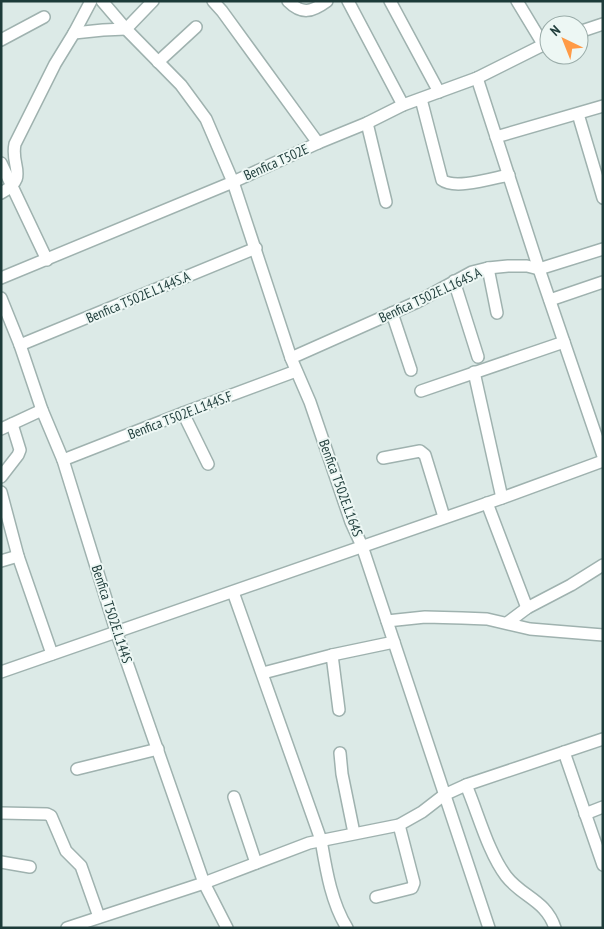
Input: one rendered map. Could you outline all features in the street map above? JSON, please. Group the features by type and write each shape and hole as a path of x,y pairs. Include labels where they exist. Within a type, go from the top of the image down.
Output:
{"street":[{"path":"1,193 12,187 18,172 14,154 15,144 55,64 91,1"},
{"name":"Benfica T502E.L164S","path":"102,1 126,29 181,85 206,119 233,182 291,358 321,431 351,522 362,546 489,928"},
{"path":"74,33 126,29 153,1"},
{"path":"213,1 318,143"},
{"path":"288,1 301,11 309,11 327,1"},
{"path":"348,1 403,105"},
{"path":"390,1 439,92"},
{"path":"517,1 539,33"},
{"path":"1,40 44,17"},
{"path":"158,62 196,28"},
{"path":"589,30 602,28"},
{"name":"Benfica T502E","path":"1,278 233,182 367,123 403,105 477,78 539,47"},
{"path":"477,78 539,269 603,456"},
{"path":"421,99 442,180 446,184 460,184 509,175"},
{"path":"496,137 603,106"},
{"path":"578,114 603,198"},
{"path":"367,123 386,202"},
{"path":"1,163 47,260"},
{"name":"Benfica T502E.L144S.A","path":"20,345 256,248"},
{"name":"Benfica T502E.L164S.A","path":"291,358 417,302 472,272 488,268 527,266 539,269 603,250"},
{"path":"488,268 497,313"},
{"path":"454,281 478,357"},
{"path":"550,300 603,282"},
{"name":"Benfica T502E.L144S","path":"1,298 20,345 42,410 63,460 116,631 204,883 227,928"},
{"path":"392,313 411,370"},
{"path":"421,391 564,342"},
{"name":"Benfica T502E.L144S.F","path":"63,460 296,371"},
{"path":"474,372 502,498"},
{"path":"1,429 42,410"},
{"path":"183,413 208,464"},
{"path":"1,477 18,456 20,450 12,424"},
{"path":"383,458 420,451 425,455 444,517"},
{"path":"1,672 488,503 603,461"},
{"path":"1,492 18,556 52,654"},
{"path":"488,503 527,608"},
{"path":"1,561 18,556"},
{"path":"507,623 527,608 571,585 603,565"},
{"path":"233,592 321,840 327,872 346,928"},
{"path":"387,621 444,616 507,623 530,629 603,635"},
{"path":"263,673 332,655 394,642"},
{"path":"332,655 339,710"},
{"path":"67,928 204,883 321,840 399,825 422,812 444,795 466,785 603,739"},
{"path":"77,769 158,748"},
{"path":"564,752 603,865"},
{"path":"340,753 342,774 354,833"},
{"path":"466,785 498,864 507,877 539,903 551,916 555,928"},
{"path":"234,797 256,863"},
{"path":"585,814 603,807"},
{"path":"1,813 47,814 51,816 66,851 81,866 99,917"},
{"path":"376,897 412,888 414,883 399,825"},
{"path":"1,862 30,867"}]}
